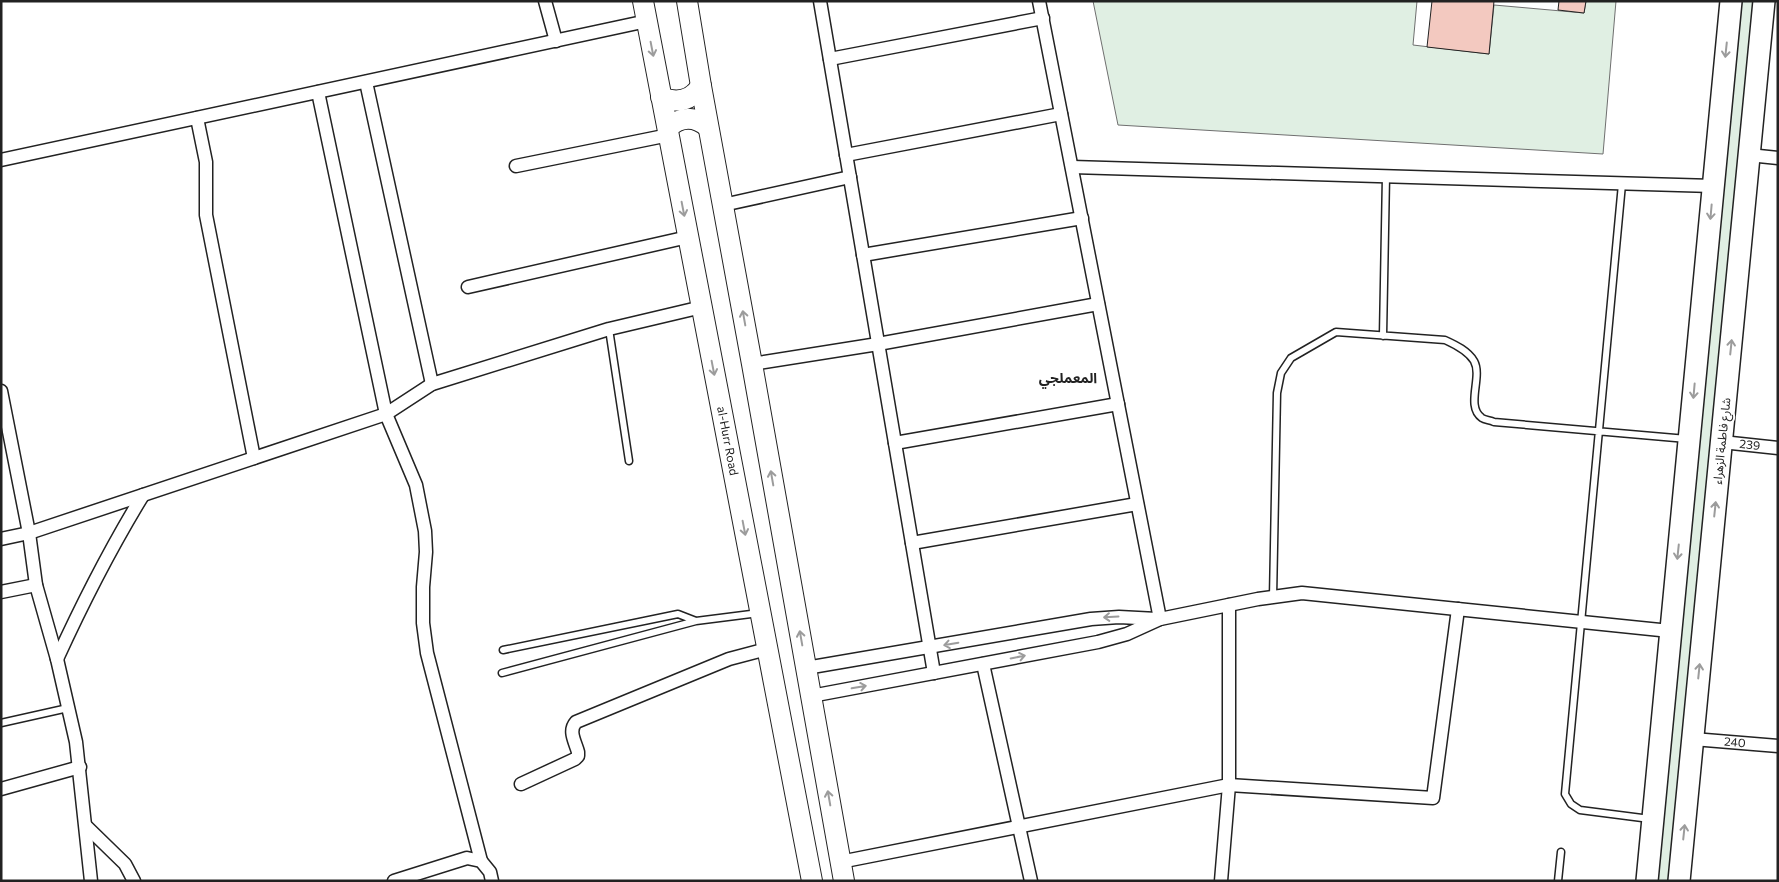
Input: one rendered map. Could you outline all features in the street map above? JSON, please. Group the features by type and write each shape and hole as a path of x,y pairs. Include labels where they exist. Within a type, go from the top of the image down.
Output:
{"highway":[{"path":"1647,881 1731,1"},
{"name":"شارع فاطمة الزهراء","path":"1679,881 1764,1"}],"main road":[{"name":"al-Hurr Road","path":"643,1 810,871"},
{"path":"687,1 842,871"},
{"path":"662,97 676,102 684,100 697,92 701,86"},
{"path":"668,132 673,123 688,118 695,119 708,127"},
{"path":"802,830 819,832 829,827 833,822"},
{"path":"810,871 818,856 824,855 830,856 842,871"}],"street":[{"path":"545,1 556,41"},
{"path":"820,1 934,673"},
{"path":"1039,1 1160,620"},
{"path":"830,59 1043,18"},
{"path":"1,160 647,21"},
{"path":"366,82 432,384"},
{"path":"318,92 386,414 416,485 425,531 423,623 426,653 481,861 490,872 492,881"},
{"path":"846,155 1062,114"},
{"path":"197,118 206,162 206,215 254,458"},
{"path":"516,166 668,132"},
{"path":"1749,155 1778,158"},
{"path":"1072,168 1713,186"},
{"path":"723,205 850,177"},
{"path":"863,255 1082,218"},
{"path":"468,287 688,237"},
{"path":"752,364 878,344 1098,304"},
{"path":"1,539 29,533 386,414 432,384 609,329 702,307"},
{"path":"1,391 5,430 29,533 36,584 57,659 76,742 91,881"},
{"path":"895,443 1118,404"},
{"name":"239","path":"1722,442 1778,448"},
{"path":"57,659 114,542 143,495"},
{"path":"912,543 1137,504"},
{"path":"1,592 36,584"},
{"path":"811,696 1098,642 1127,634 1160,620 1229,605 1302,593 1670,631"},
{"path":"1221,881 1229,785 1229,605"},
{"path":"842,871 1018,828 1229,785 1433,798 1458,609"},
{"path":"806,668 1105,617 1160,620"},
{"path":"521,784 578,756 571,732 572,726 576,722 729,659 767,649"},
{"path":"983,664 1031,881"},
{"name":"240","path":"1693,739 1778,746"},
{"path":"1,789 80,767"},
{"path":"86,826 125,864 134,881"},
{"path":"394,881 467,858 481,861"}],"lane":[{"path":"1383,336 1386,176"},
{"path":"1622,184 1565,794 1571,804 1580,810 1652,819"},
{"path":"609,329 629,461"},
{"path":"1273,598 1277,393 1281,373 1291,358 1336,332 1445,340 1456,345 1475,362 1475,408 1482,418 1494,422 1689,440"},
{"path":"502,673 696,621 760,613"},
{"path":"503,650 678,614 696,621"},
{"path":"1,723 68,708"},
{"path":"1558,881 1561,852"}],"green space":[{"path":"1093,1 1417,1 1413,45 1489,54 1494,5 1584,13 1586,1 1616,1 1603,154 1118,125"},
{"path":"1742,1 1755,1 1672,881 1657,881"}],"building":[{"path":"1432,1 1494,1 1489,54 1427,47"},
{"path":"1559,1 1586,1 1584,13 1558,10"}],"district":[{"name":"المعملجي","path":"1068,378"}]}
